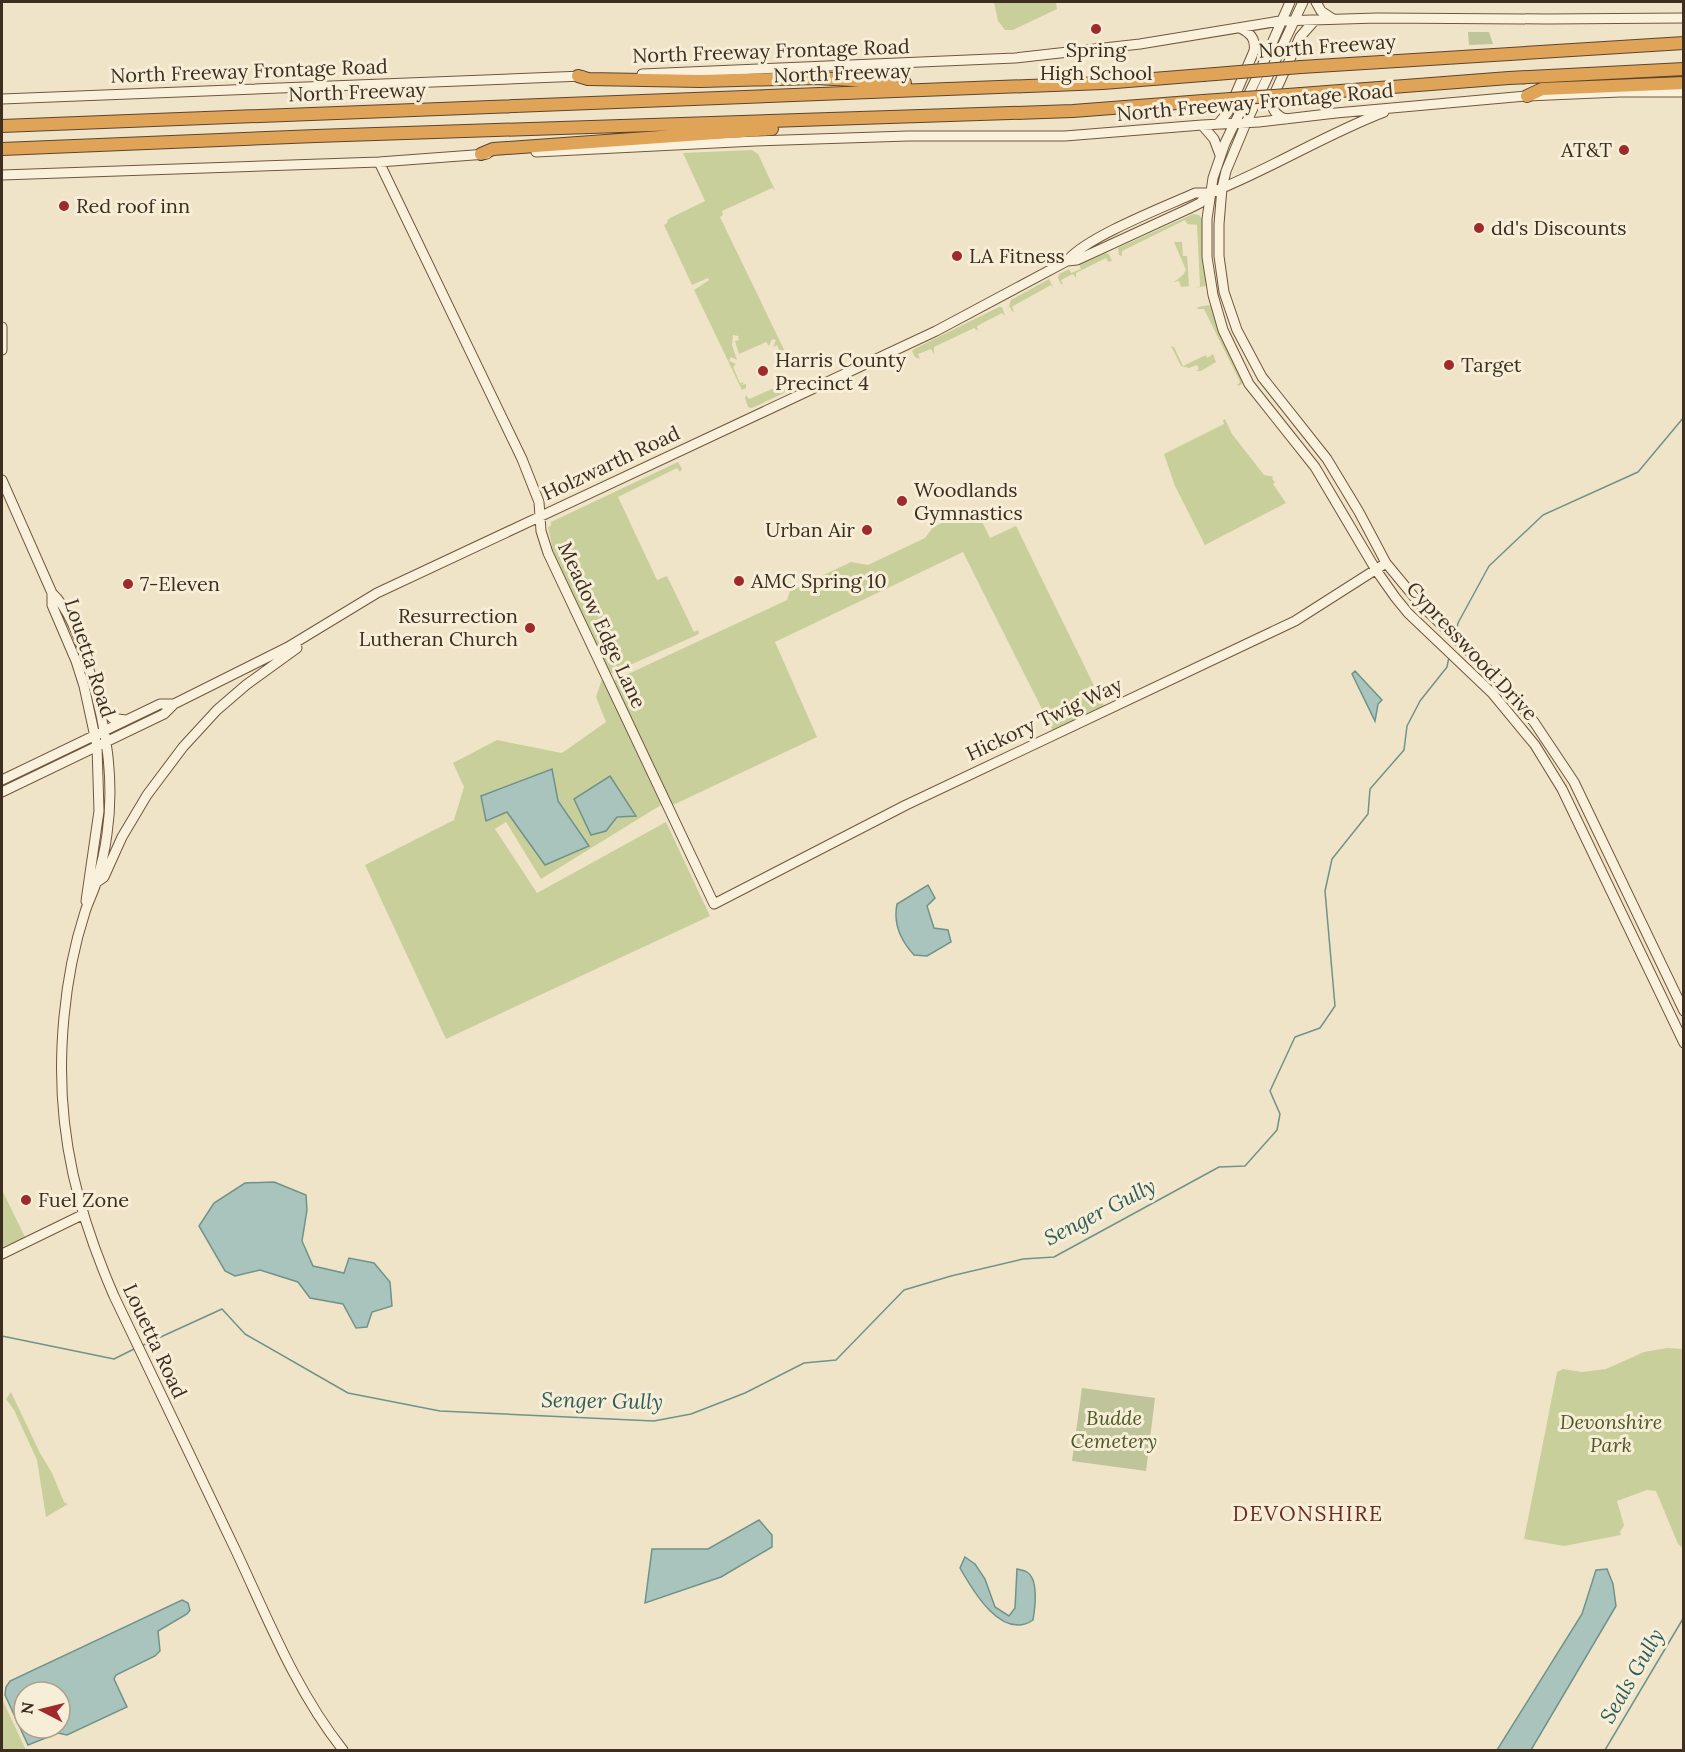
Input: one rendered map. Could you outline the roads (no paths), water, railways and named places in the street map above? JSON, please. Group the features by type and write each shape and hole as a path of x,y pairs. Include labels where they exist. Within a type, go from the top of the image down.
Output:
{"highway":[{"name":"North Freeway","path":"2,126 1103,83 1301,67 1683,43"},
{"path":"2,149 340,135 1073,111 1509,78 1683,69"},
{"path":"578,76 588,79 702,81 816,78 990,86"},
{"path":"1527,96 1542,89 1683,83"},
{"path":"481,154 493,149 742,131 920,122 929,116"}],"main road":[{"name":"Cypresswood Drive","path":"1290,2 1220,155 1209,194 1208,257 1213,295 1227,340 1249,384 1315,466 1376,570 1408,613 1492,693 1535,746 1562,789 1683,1043"},
{"name":"Cypresswood Drive","path":"1303,2 1246,123 1226,171 1222,188 1219,256 1224,292 1237,330 1262,377 1327,459 1386,562 1420,604 1499,680 1534,722 1575,782 1683,1011"},
{"path":"1316,2 1321,11 1333,20"},
{"name":"North Freeway Frontage Road","path":"2,99 721,72 1015,58 1140,44 1280,21 1377,18 1547,20 1683,18"},
{"path":"1286,119 1274,111 1272,99 1300,37 1315,20"},
{"path":"1218,124 1228,112 1254,51 1253,37 1240,28"},
{"name":"North Freeway Frontage Road","path":"5,176 379,162 481,154 755,141 908,136 1065,136 1202,124 1246,123 1527,96 1683,92"},
{"name":"Holzwarth Road","path":"2,792 164,714 174,704 288,647 377,593 936,331 1067,261 1077,260 1200,203 1209,194 1359,121 1394,108"},
{"path":"1202,124 1214,139 1220,155"},
{"name":"Meadow Edge Lane","path":"379,162 522,459 539,502 541,531 548,553 714,904"},
{"name":"Holzwarth Road","path":"1067,261 1073,253 1124,226 1195,193 1209,194"},
{"path":"1188,208 1207,218"},
{"path":"2,327 2,350"},
{"path":"1249,384 1262,377"},
{"path":"1315,466 1327,459"},
{"name":"Louetta Road","path":"2,480 52,592 61,602 86,658 107,741 111,797 107,835 72,964 66,997 62,1046 61,1085 64,1126 82,1215 98,1260 134,1339 298,1682 328,1731 343,1750"},
{"name":"Hickory Twig Way","path":"714,904 899,808 1295,621 1386,562"},
{"name":"Louetta Road","path":"52,592 52,605 76,661 89,704 97,746 98,833 88,877 85,912"},
{"path":"1408,613 1420,604"},
{"path":"96,882 104,877 122,837 147,795 183,747 217,710 246,684 296,648 311,633"},
{"path":"99,704 112,718 125,720"},
{"name":"Holzwarth Road","path":"2,780 160,704 174,704"},
{"path":"76,756 89,758 99,770"},
{"path":"2,1254 82,1215"}],"water":[{"path":"1355,671 1382,700 1378,704 1375,721 1352,674"},
{"path":"552,769 558,801 589,846 545,865 507,812 486,821 481,796"},
{"path":"610,776 636,816 617,817 606,831 591,835 574,799"},
{"path":"928,885 935,898 927,906 934,928 948,930 951,942 927,956 914,955 899,932 896,918 897,904"},
{"path":"274,1182 306,1195 307,1210 302,1241 313,1266 344,1273 349,1258 374,1263 390,1282 392,1306 372,1312 367,1327 356,1328 343,1304 310,1298 298,1282 260,1270 235,1276 225,1271 199,1226 214,1203 245,1183"},
{"path":"759,1520 772,1535 772,1547 721,1577 645,1603 652,1549 708,1549"},
{"path":"965,1557 975,1564 985,1579 995,1607 1009,1616 1015,1608 1017,1569 1027,1572 1035,1588 1033,1620 1021,1625 1010,1624 990,1610 960,1568"},
{"path":"1607,1569 1613,1584 1616,1606 1531,1750 1497,1750 1582,1614 1596,1570"},
{"path":"182,1600 188,1603 190,1610 187,1614 158,1631 160,1651 155,1656 116,1675 114,1679 127,1707 72,1733 72,1680 12,1680"},
{"path":"12,1680 12,1710 5,1695 6,1687"},
{"path":"26,1740 40,1740 28,1745"}],"waterway":[{"name":"Senger Gully","path":"1456,632 1458,623 1489,566 1543,515 1638,472 1684,417"},
{"name":"Senger Gully","path":"141,1346 222,1309 245,1334 348,1393 440,1411 654,1421 691,1414 745,1393 804,1363 836,1360 904,1290 1023,1259 1054,1257 1219,1167 1245,1166 1277,1130 1280,1114 1270,1091 1295,1037 1320,1028 1335,1006 1325,891 1332,859 1368,814 1370,789 1404,750 1407,726 1420,701 1447,667 1449,657"},
{"name":"Senger Gully","path":"2,1336 114,1359 134,1349"},
{"name":"Seals Gully","path":"1605,1750 1684,1617"}],"place":[{"name":"Spring High School","path":"1096,29"},
{"name":"AT&T","path":"1624,150"},
{"name":"Red roof inn","path":"64,206"},
{"name":"dd's Discounts","path":"1479,228"},
{"name":"LA Fitness","path":"957,256"},
{"name":"Target","path":"1449,365"},
{"name":"Harris County Precinct 4","path":"763,371"},
{"name":"Woodlands Gymnastics","path":"902,501"},
{"name":"Urban Air","path":"867,530"},
{"name":"AMC Spring 10","path":"739,581"},
{"name":"7-Eleven","path":"128,584"},
{"name":"Resurrection Lutheran Church","path":"530,628"},
{"name":"Fuel Zone","path":"26,1200"}],"district":[{"name":"DEVONSHIRE","path":"1308,1514"}],"park label":[{"name":"Budde Cemetery","path":"1114,1430"},
{"name":"Devonshire Park","path":"1611,1434"}]}
